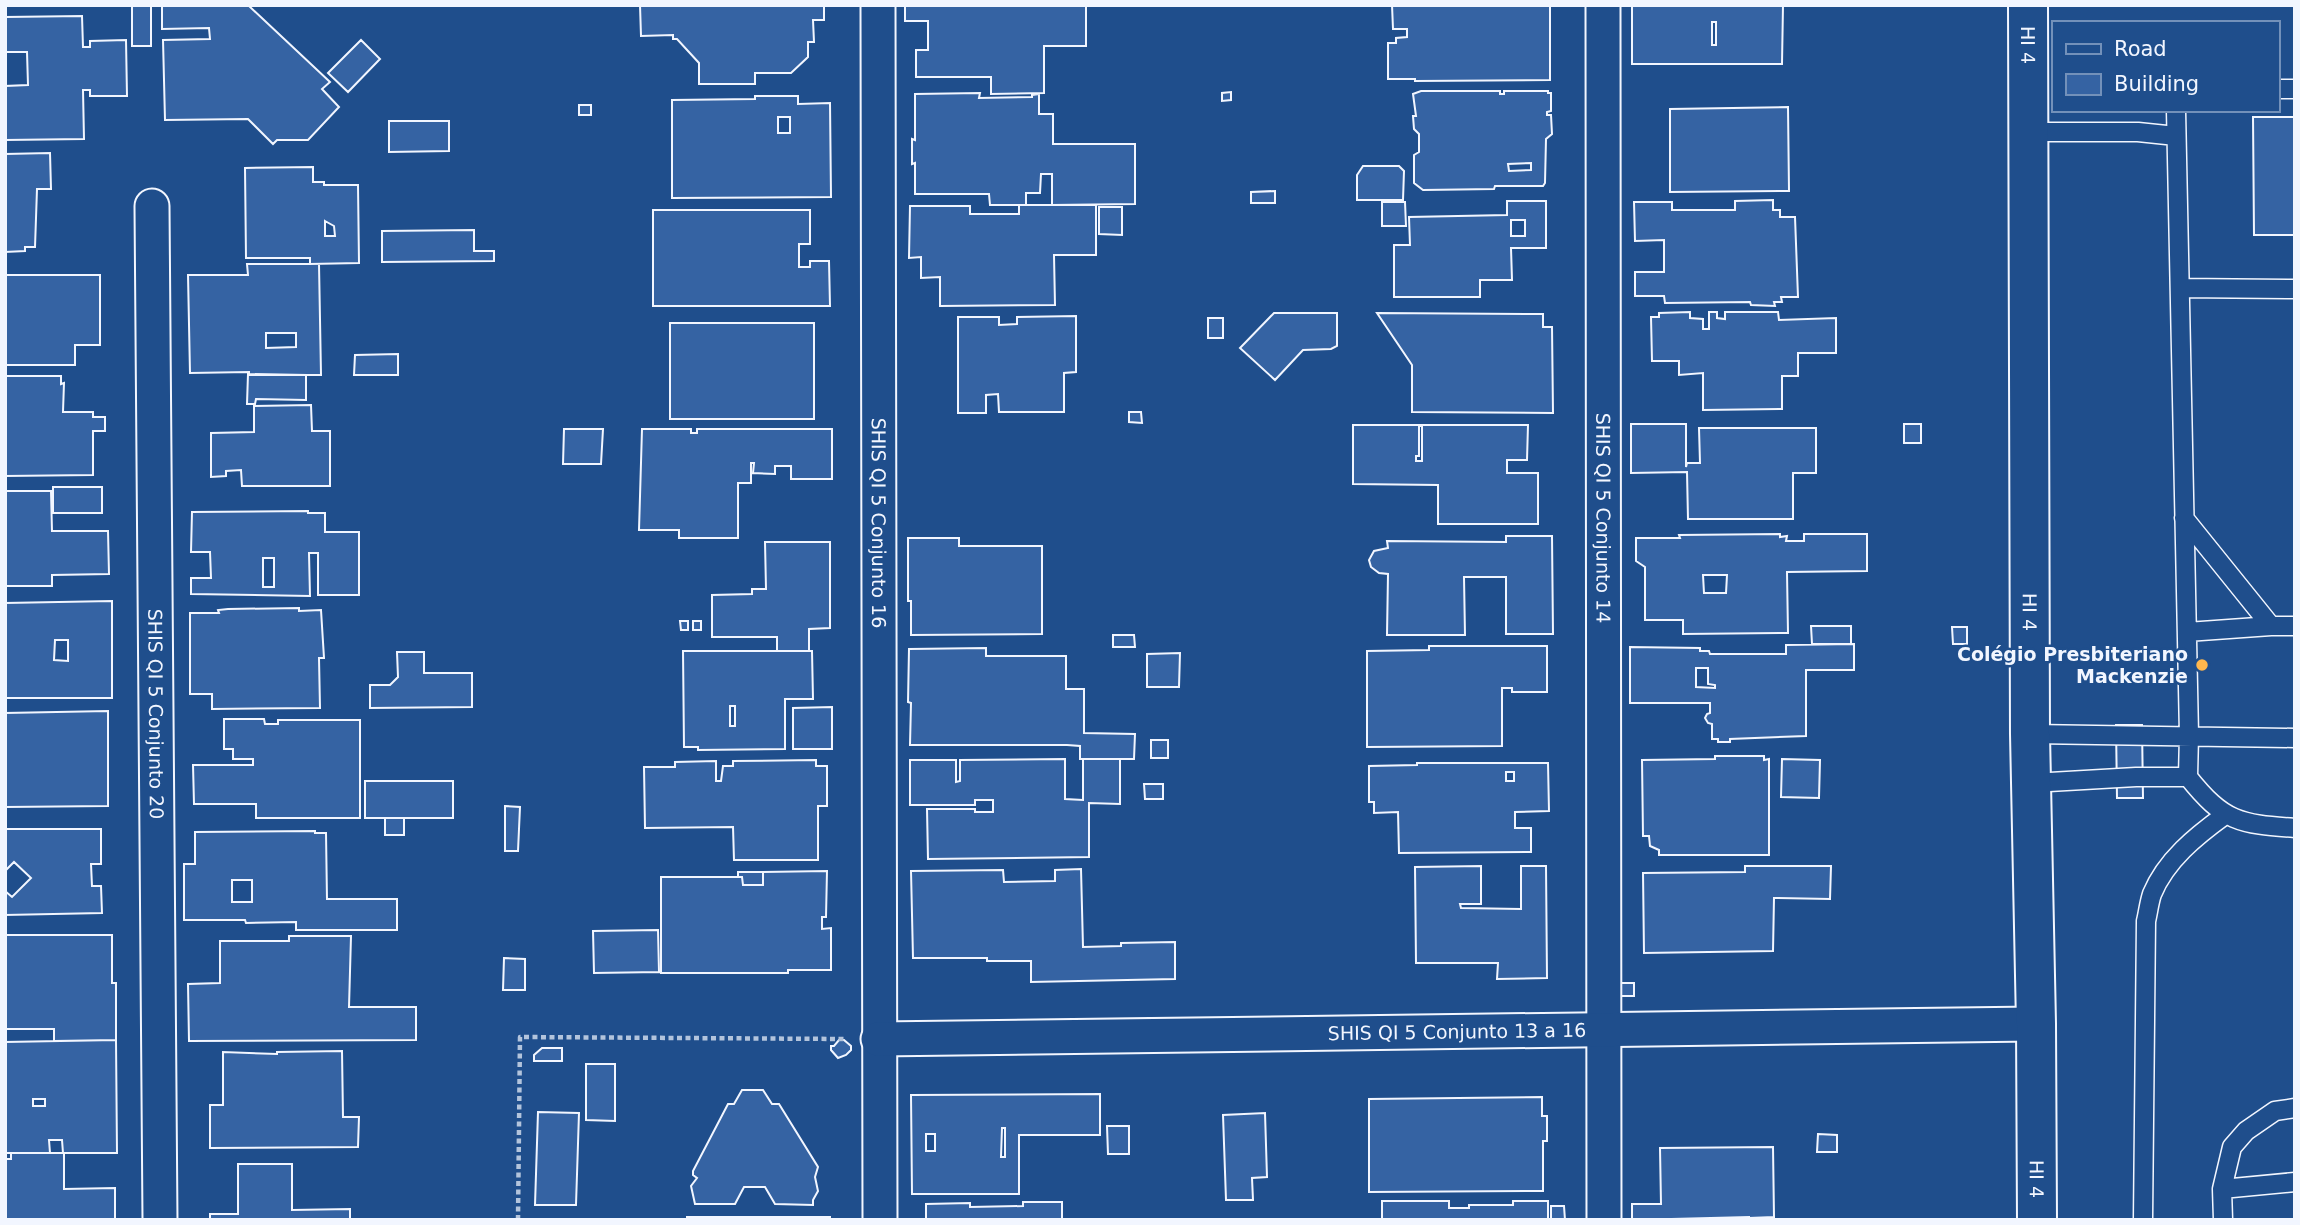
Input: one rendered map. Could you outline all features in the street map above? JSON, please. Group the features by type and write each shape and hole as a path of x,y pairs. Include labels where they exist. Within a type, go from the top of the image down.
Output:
{"street":[{"name":"SHIS QI 5 Conjunto 16","path":"878,5 880,1220"},
{"name":"SHIS QI 5 Conjunto 14","path":"1603,5 1604,1220"},
{"name":"HI 4","path":"2028,5 2034,87 2028,132 2030,734 2037,1220"},
{"name":"SHIS QI 5 Conjunto 20","path":"152,206 160,1220"},
{"name":"SHIS QI 5 Conjunto 13 a 16","path":"878,1039 2036,1024"}],"lane":[{"path":"2176,112 2188,777 2204,797 2225,815 2253,825 2295,828"},
{"path":"2028,132 2138,132 2176,136"},
{"path":"2180,288 2295,289"},
{"path":"2184,517 2271,626"},
{"path":"2187,632 2295,626"},
{"path":"2030,734 2295,738"},
{"path":"2031,783 2188,777"},
{"path":"2143,1220 2146,921 2152,894 2170,865 2191,839 2225,815"},
{"path":"2223,1220 2222,1189 2232,1147 2246,1130 2275,1111 2295,1108"},
{"path":"2222,1189 2295,1182"}],"path":[{"path":"518,1220 520,1037 878,1039"}],"building":[{"path":"132,5 151,5 151,46 132,46"},
{"path":"162,5 248,5 330,82 322,89 339,107 308,140 277,140 273,144 248,119 165,120 163,40 210,39 209,28 162,29"},
{"path":"640,5 824,5 824,20 813,20 814,42 808,42 808,57 791,73 755,73 755,84 699,84 699,63 677,39 673,39 673,35 641,36"},
{"path":"905,5 1086,5 1086,46 1044,46 1044,93 991,94 991,77 916,77 916,50 928,50 928,21 905,21"},
{"path":"1392,5 1550,5 1550,80 1388,79 1388,43 1396,43 1396,38 1407,37 1407,29 1393,29"},
{"path":"1632,5 1783,5 1782,64 1632,64","holes":["1712,22 1716,22 1716,45 1712,45"]},
{"path":"82,16 83,47 90,47 90,41 126,40 127,96 90,96 90,90 83,90 84,139 5,140 5,86 28,85 27,52 5,52 5,17"},
{"path":"361,40 380,59 348,92 328,73"},
{"path":"1421,91 1551,93 1551,111 1547,112 1547,115 1551,115 1552,134 1546,139 1543,186 1423,190 1414,183 1414,155 1419,152 1419,134 1414,129 1413,116 1416,116 1413,94","holes":["1531,163 1531,170 1509,171 1508,164"]},
{"path":"1231,92 1231,100 1222,101 1222,93"},
{"path":"980,93 979,98 1032,97 1039,94 1039,114 1053,114 1053,144 1135,144 1135,204 1052,205 1052,174 1041,174 1040,193 1026,193 1026,205 990,205 989,194 915,194 912,139 915,140 915,94"},
{"path":"755,96 798,96 798,104 830,103 831,197 672,198 672,100 755,99","holes":["778,117 790,117 790,133 778,133"]},
{"path":"579,105 591,105 591,115 579,115"},
{"path":"1788,107 1789,191 1670,192 1670,109"},
{"path":"2253,117 2295,117 2295,235 2254,235"},
{"path":"389,121 449,121 449,151 389,152"},
{"path":"50,153 51,189 37,189 35,247 25,247 25,251 5,252 5,154"},
{"path":"1363,166 1399,166 1404,171 1403,200 1357,200 1357,175"},
{"path":"313,167 313,182 324,182 324,185 358,185 359,263 310,264 310,258 246,258 245,168","holes":["325,221 334,226 335,236 325,236"]},
{"path":"1275,191 1275,203 1251,203 1251,192"},
{"path":"1773,200 1773,210 1780,210 1780,217 1795,217 1798,297 1781,297 1782,302 1774,302 1775,306 1751,305 1750,302 1665,303 1664,296 1635,296 1635,272 1664,272 1664,240 1635,241 1634,202 1672,202 1672,210 1735,210 1735,201"},
{"path":"1507,201 1546,201 1546,248 1511,248 1512,280 1480,280 1480,297 1394,297 1394,245 1410,245 1409,217 1507,215","holes":["1511,220 1525,220 1525,236 1511,236"]},
{"path":"1382,202 1405,202 1406,226 1382,226"},
{"path":"1019,205 1096,205 1096,255 1054,255 1055,305 940,306 940,277 921,278 921,257 909,258 910,206 970,206 970,214 1019,214"},
{"path":"1099,207 1122,207 1122,235 1099,234"},
{"path":"653,210 810,210 810,244 799,244 799,267 810,267 810,261 829,261 830,306 653,306"},
{"path":"474,230 474,251 494,251 494,261 382,262 382,231"},
{"path":"247,264 319,264 321,375 190,373 188,275 248,275","holes":["266,333 296,333 296,347 266,348"]},
{"path":"5,275 100,275 100,345 75,345 75,365 5,365"},
{"path":"1690,312 1690,318 1703,319 1703,329 1709,329 1709,312 1717,312 1717,318 1725,319 1725,312 1778,312 1779,320 1836,318 1836,353 1798,353 1798,376 1782,376 1782,409 1703,410 1703,373 1679,375 1679,361 1652,361 1651,317 1659,317 1659,313"},
{"path":"1274,313 1337,313 1337,346 1331,349 1303,350 1275,380 1240,348"},
{"path":"1377,313 1543,314 1543,327 1552,327 1553,413 1412,412 1412,365"},
{"path":"1076,316 1076,372 1064,373 1064,412 999,412 998,394 986,395 986,413 958,413 958,317 999,317 999,325 1017,324 1017,317"},
{"path":"1208,318 1223,318 1223,338 1208,338"},
{"path":"670,323 814,323 814,419 670,419"},
{"path":"398,354 398,375 354,375 355,355"},
{"path":"248,374 306,375 306,400 256,399 255,404 247,404"},
{"path":"5,376 61,376 61,384 64,383 63,412 93,412 93,417 105,417 105,431 93,431 93,475 5,476"},
{"path":"311,405 312,431 330,431 330,486 242,486 241,470 226,471 226,476 211,477 211,433 254,432 254,406"},
{"path":"1129,412 1141,412 1142,423 1129,422"},
{"path":"1631,424 1686,424 1686,467 1687,463 1700,463 1699,428 1816,428 1816,473 1793,473 1793,519 1688,519 1687,472 1631,473"},
{"path":"1904,424 1921,424 1921,443 1904,443"},
{"path":"1353,425 1528,425 1527,460 1507,460 1507,473 1538,473 1538,524 1438,524 1438,485 1353,484","holes":["1419,426 1422,426 1422,461 1416,461 1416,456 1419,456"]},
{"path":"564,429 603,429 601,464 563,464"},
{"path":"642,429 691,429 691,433 697,433 697,429 832,429 832,479 791,479 791,466 775,466 775,474 753,473 754,463 751,463 751,483 738,483 738,538 679,538 679,530 639,530"},
{"path":"53,487 102,487 102,513 53,513"},
{"path":"5,491 51,491 52,531 108,531 109,574 52,575 52,586 5,586"},
{"path":"192,512 325,513 325,532 359,532 359,595 318,595 318,553 309,553 310,596 191,594 191,578 211,578 210,552 191,552","holes":["263,558 274,558 274,587 263,587"]},
{"path":"1780,534 1780,537 1787,536 1786,541 1804,541 1804,534 1867,534 1867,571 1787,572 1788,633 1683,634 1683,620 1645,620 1645,567 1636,561 1636,538 1680,538 1679,535","holes":["1703,575 1727,575 1726,593 1704,593"]},
{"path":"1506,536 1552,536 1553,634 1506,634 1506,577 1464,577 1465,635 1387,635 1388,574 1379,573 1371,567 1369,560 1374,551 1388,548 1387,541 1506,542"},
{"path":"908,538 959,538 959,546 1042,546 1042,634 911,635"},
{"path":"765,542 830,542 830,628 809,629 809,651 777,651 777,637 712,637 712,595 752,594 752,589 766,589"},
{"path":"112,601 112,698 5,698 5,603","holes":["55,640 68,640 68,661 54,660"]},
{"path":"299,608 299,611 321,610 324,658 319,658 320,708 212,709 212,694 190,694 190,613 219,613 218,610 228,609"},
{"path":"680,621 688,621 688,630 681,630"},
{"path":"693,621 701,621 701,630 693,630"},
{"path":"1811,626 1851,626 1851,644 1812,644"},
{"path":"1952,627 1967,627 1967,644 1953,644"},
{"path":"1113,635 1134,635 1135,647 1113,647"},
{"path":"1854,644 1854,670 1806,670 1806,736 1730,739 1730,742 1718,742 1718,739 1712,739 1712,724 1705,718 1710,713 1710,703 1630,703 1630,647 1700,648 1700,651 1709,651 1710,654 1786,654 1786,645","holes":["1696,668 1708,668 1708,684 1715,685 1715,688 1696,687"]},
{"path":"1429,646 1547,646 1547,692 1512,692 1512,688 1502,688 1502,746 1367,747 1367,651 1429,650"},
{"path":"986,648 986,656 1066,656 1066,689 1084,689 1084,733 1135,734 1134,759 1080,759 1080,746 1067,745 910,745 909,649"},
{"path":"683,651 812,651 813,699 785,699 785,749 698,750 698,747 684,747","holes":["730,706 735,706 735,726 730,726"]},
{"path":"397,652 424,652 424,673 472,673 472,707 370,708 370,685 390,685 398,677"},
{"path":"1180,653 1179,687 1147,687 1147,654"},
{"path":"832,707 832,749 793,749 793,708"},
{"path":"108,711 108,806 5,807 5,713"},
{"path":"224,719 264,719 265,724 278,724 278,720 360,720 360,818 256,818 256,804 194,804 193,765 253,765 253,759 233,759 233,749 224,749"},
{"path":"2116,725 2142,725 2143,798 2117,798"},
{"path":"1151,740 1168,740 1168,758 1151,758"},
{"path":"1715,756 1764,756 1764,760 1769,759 1769,855 1659,855 1659,850 1650,846 1649,836 1643,836 1642,760 1715,759"},
{"path":"1065,759 1065,799 1083,800 1083,759 1120,759 1120,804 1089,803 1089,857 928,859 927,809 975,809 975,812 993,812 993,800 975,800 975,805 910,805 910,760 956,760 956,782 960,781 960,760"},
{"path":"1782,759 1820,760 1819,798 1781,797"},
{"path":"816,760 816,766 827,766 827,806 818,806 818,860 734,860 733,827 645,828 644,767 675,767 675,762 716,761 716,781 721,781 723,766 733,766 733,761"},
{"path":"1548,763 1549,811 1515,812 1515,828 1531,828 1531,852 1399,853 1398,812 1374,813 1374,802 1369,802 1369,766","holes":["1506,772 1514,772 1514,781 1506,781"]},
{"path":"365,781 453,781 453,818 365,818"},
{"path":"1144,784 1163,784 1163,799 1145,799"},
{"path":"505,806 520,807 518,851 505,851"},
{"path":"385,818 404,818 404,835 385,835"},
{"path":"5,829 101,829 101,864 91,864 92,886 101,886 102,913 5,915 5,891 12,897 31,878 14,862 5,871"},
{"path":"195,832 326,833 327,899 397,899 397,930 296,930 296,922 184,920 184,864 195,864","holes":["232,880 252,880 252,902 232,902"]},
{"path":"1481,866 1481,904 1460,904 1461,908 1521,909 1521,866 1546,866 1547,978 1497,979 1498,963 1416,963 1415,867"},
{"path":"1745,866 1831,866 1830,899 1774,898 1773,951 1644,953 1643,873 1745,872"},
{"path":"1081,869 1083,947 1175,942 1175,979 1031,982 1031,961 913,958 911,871 1003,870 1004,882 1055,881 1055,870"},
{"path":"827,871 826,917 822,917 822,929 831,928 831,970 788,970 788,973 661,973 661,877 742,877 743,885 763,885 763,872"},
{"path":"738,872 763,872 763,885 743,885"},
{"path":"658,930 659,972 594,973 593,931"},
{"path":"5,935 112,935 112,983 116,983 116,1040 54,1041 54,1029 5,1029"},
{"path":"289,936 351,936 349,1007 416,1007 416,1040 189,1041 188,984 220,983 220,941 289,941"},
{"path":"504,958 525,959 525,990 503,990"},
{"path":"1634,983 1634,996 1616,996 1616,984"},
{"path":"116,1040 117,1153 63,1153 62,1140 49,1140 50,1153 5,1153 5,1042","holes":["33,1099 45,1099 45,1106 33,1106"]},
{"path":"844,1040 851,1046 851,1050 838,1058 831,1046"},
{"path":"542,1048 562,1048 562,1061 534,1061 534,1055"},
{"path":"342,1051 343,1117 359,1117 358,1147 210,1148 210,1105 223,1105 223,1052 277,1054"},
{"path":"586,1064 615,1064 615,1121 586,1120"},
{"path":"742,1090 763,1090 772,1104 779,1104 818,1167 815,1177 818,1191 813,1205 775,1204 765,1187 744,1187 735,1204 695,1204 691,1186 697,1178 693,1171 728,1104 734,1104"},
{"path":"1100,1094 1100,1135 1019,1135 1019,1194 912,1194 911,1095","holes":["1002,1128 1005,1128 1005,1157 1001,1157","926,1134 935,1134 935,1151 926,1151"]},
{"path":"1542,1097 1542,1116 1547,1116 1547,1141 1543,1141 1543,1191 1369,1192 1369,1099"},
{"path":"538,1112 579,1113 576,1205 535,1205"},
{"path":"1265,1113 1267,1177 1252,1178 1253,1200 1226,1200 1223,1115"},
{"path":"1107,1126 1129,1126 1129,1154 1108,1154"},
{"path":"1818,1134 1837,1135 1837,1152 1817,1152"},
{"path":"1773,1147 1774,1217 1751,1218 1753,1220 1699,1220 1749,1217 1632,1220 1632,1204 1661,1204 1660,1148"},
{"path":"11,1153 64,1153 64,1189 115,1188 115,1220 5,1220 5,1159 11,1159"},
{"path":"238,1164 292,1164 292,1210 350,1209 350,1220 210,1220 210,1214 238,1214"},
{"path":"1382,1201 1449,1201 1449,1208 1469,1208 1469,1205 1513,1205 1513,1201 1548,1201 1548,1220 1382,1220"},
{"path":"1023,1202 1062,1202 1062,1220 926,1220 926,1204 1023,1206"},
{"path":"1551,1206 1564,1206 1565,1220 1551,1220"},
{"path":"687,1217 830,1217 830,1220 687,1220"}],"place":[{"name":"Colégio Presbiteriano Mackenzie","path":"2202,665"}]}
